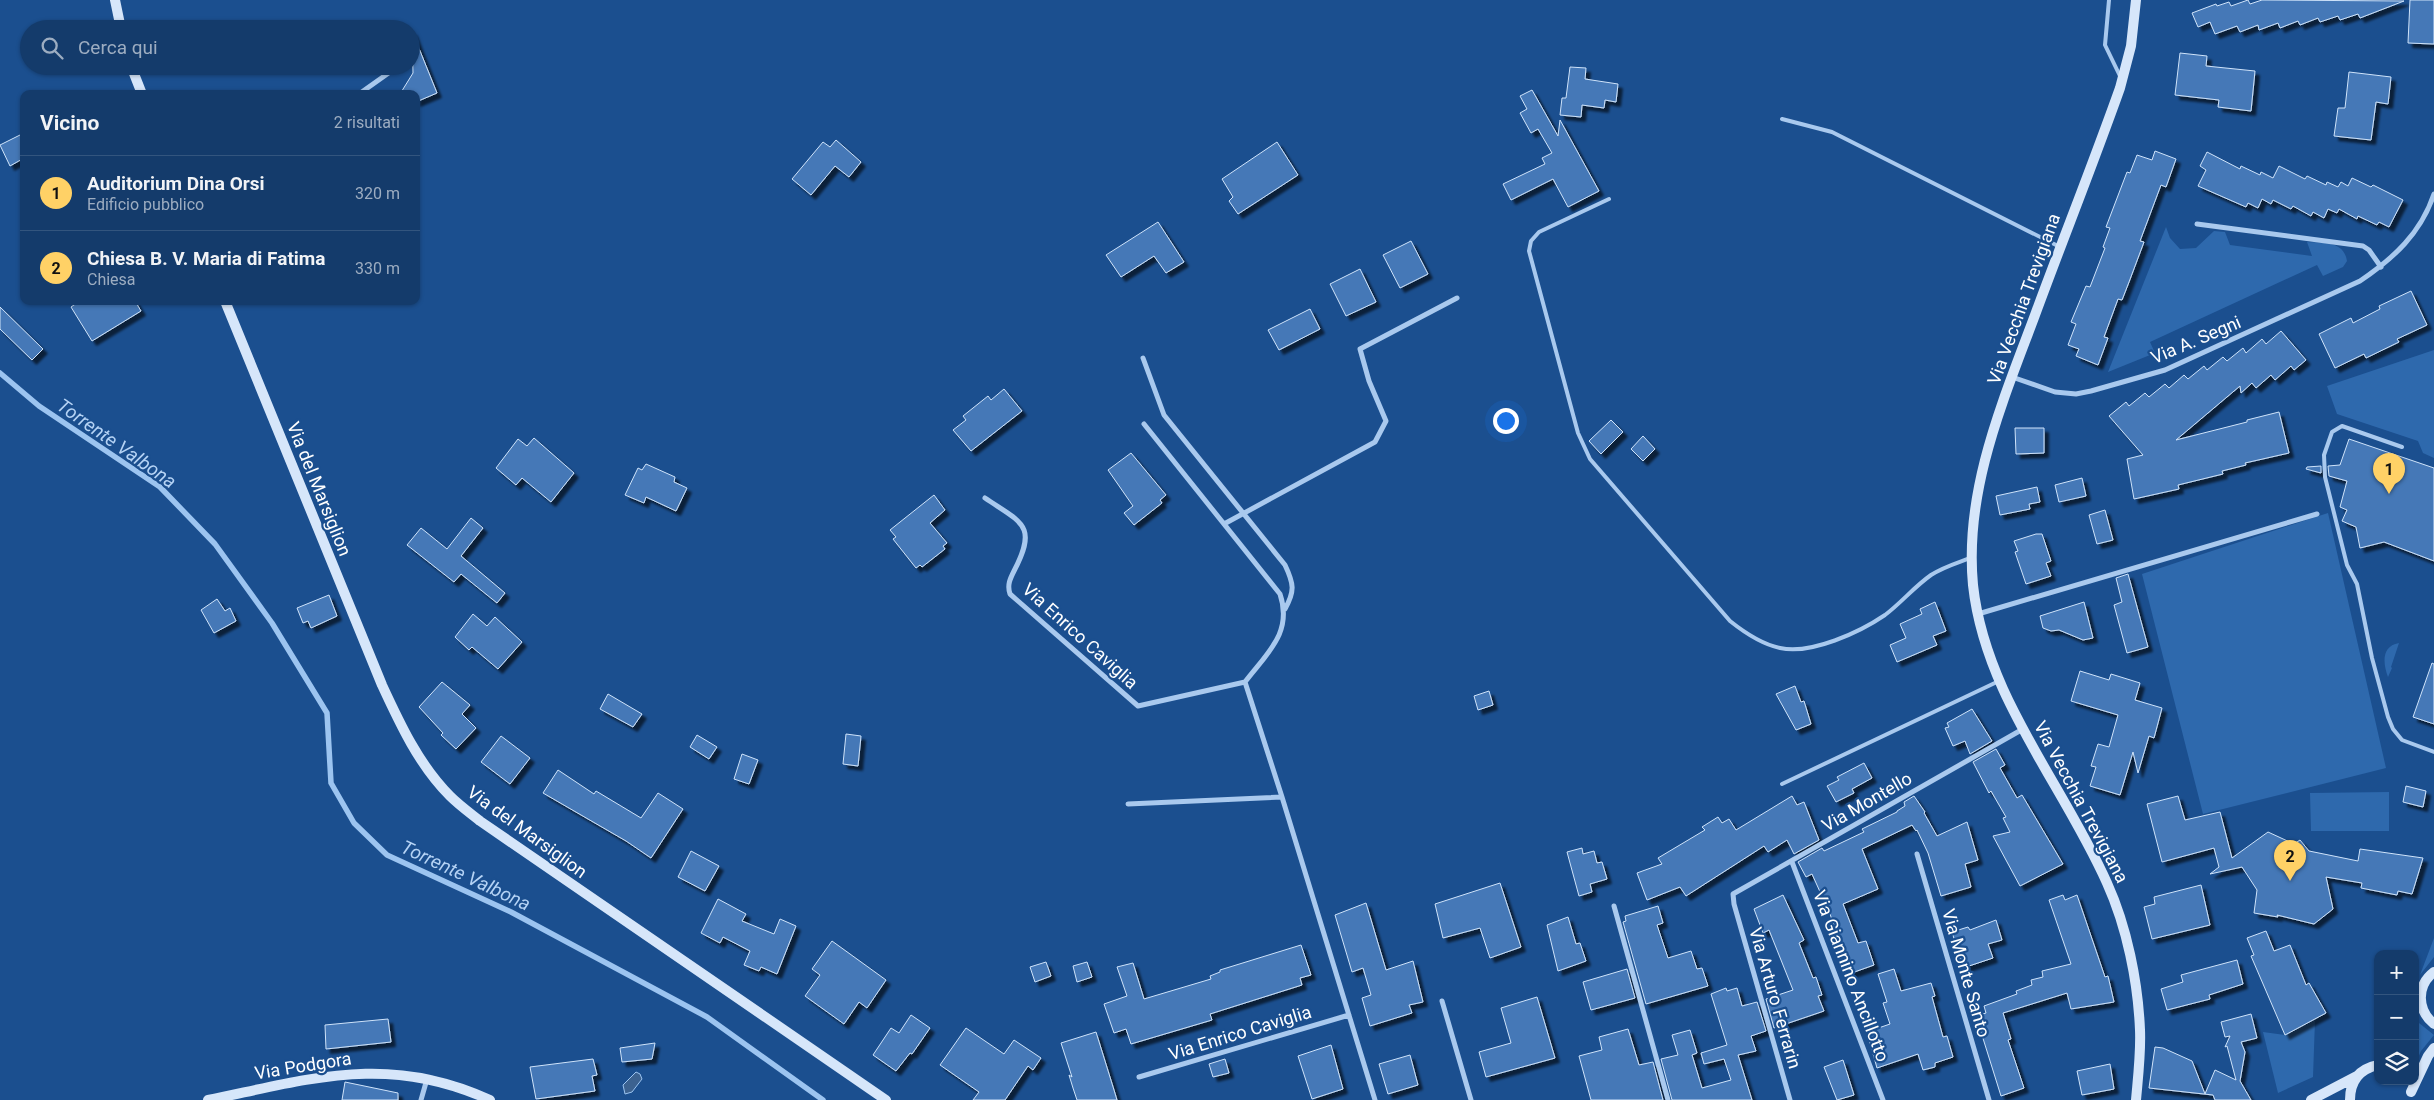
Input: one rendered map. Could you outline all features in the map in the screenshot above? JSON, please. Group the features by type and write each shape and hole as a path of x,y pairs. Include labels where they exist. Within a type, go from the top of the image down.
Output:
{"street":[{"path":"115,0 119,20"},
{"name":"Via Vecchia Trevigiana","path":"2136,0 2131,46 2123,80 2012,377 1985,456 1976,497 1972,558 1973,586 1978,614 1986,646 1999,681 2023,729 2108,884 2121,923 2130,960 2140,1029 2136,1100"},
{"path":"135,75 140,90"},
{"path":"364,90 385,75"},
{"name":"Via A. Segni","path":"2012,377 2055,392 2076,394 2165,370 2360,281 2381,267 2417,231 2434,194"},
{"path":"2197,224 2363,246 2369,250 2381,267"},
{"path":"1224,524 1375,442 1386,421 1369,381 1360,350 1457,298"},
{"name":"Via del Marsiglion","path":"227,305 382,685 406,736 435,779 450,797 480,821 886,1100"},
{"path":"1142,358 1164,416 1285,565 1291,579 1293,595 1285,609 1280,636 1245,682 1375,1100"},
{"path":"1144,424 1280,594 1285,609"},
{"name":"Via Enrico Caviglia","path":"986,498 1021,522 1026,530 1026,542 1010,581 1010,594 1138,706 1245,682"},
{"path":"1978,614 2317,514"},
{"name":"Via Montello","path":"1734,904 1733,894 2023,729"},
{"path":"1128,804 1282,797"},
{"name":"Via Monte Santo","path":"1917,854 1989,1100"},
{"name":"Via Giannino Ancillotto","path":"1792,862 1883,1100"},
{"name":"Via Arturo Ferrarin","path":"1734,904 1790,1100"},
{"path":"1614,906 1668,1100"},
{"path":"2419,1006 2424,984 2434,972"},
{"path":"1442,1001 1471,1100"},
{"path":"2421,1002 2428,1019 2434,1024"},
{"name":"Via Enrico Caviglia","path":"1139,1077 1349,1015"},
{"path":"2411,1096 2428,1056 2434,1048"},
{"path":"2311,1100 2374,1066"},
{"name":"Via Podgora","path":"208,1100 331,1075 395,1073 451,1085 490,1100"},
{"path":"2350,1100 2352,1083 2357,1076"},
{"path":"421,1100 427,1079"}],"lane":[{"path":"2109,0 2105,45 2123,80"},
{"path":"1782,119 1832,132 2060,247"},
{"path":"1609,200 1539,232 1531,240 1529,251 1578,433 1590,459 1730,621 1751,637 1781,649 1817,646 1866,626 1885,615 1932,574 1972,558"},
{"path":"2402,447 2342,426 2332,432 2329,439 2324,454 2325,477 2347,565 2356,584 2372,658 2390,723 2402,740 2434,752"},
{"path":"1782,784 1999,681"}],"shaded area":[{"path":"2166,227 2170,238 2180,249 2196,248 2214,231 2225,232 2230,245 2312,256 2307,242 2332,244 2342,250 2347,261 2343,267 2323,276 2317,265 2150,342 2155,353 2108,372"},
{"path":"2434,350 2434,458 2423,453 2418,441 2337,414 2327,386"},
{"path":"2328,513 2386,768 2203,814 2142,574"},
{"path":"2399,643 2388,677 2385,667 2386,652 2393,645"},
{"path":"2389,792 2389,831 2311,831 2310,793"},
{"path":"2434,938 2434,957 2420,975"},
{"path":"2315,1020 2313,1077 2278,1093 2263,1032 2285,1035"},
{"path":"2419,1023 2434,1035 2419,1056"},
{"path":"636,1072 640,1074 642,1079 632,1092 625,1094 623,1085"}],"building":[{"path":"2248,0 2250,4 2262,0 2404,1 2360,18 2358,14 2340,20 2338,16 2320,22 2318,18 2300,25 2298,21 2280,28 2278,23 2259,30 2258,25 2240,32 2237,26 2215,34 2210,22 2198,27 2192,13 2216,4 2217,6 2229,2 2231,6"},
{"path":"2410,0 2434,0 2434,44 2408,43"},
{"path":"420,51 437,93 420,100 420,90 402,90 412,75 420,75"},
{"path":"2180,53 2207,56 2206,66 2255,71 2251,111 2218,107 2219,100 2175,95"},
{"path":"1570,67 1586,68 1585,79 1618,84 1616,102 1605,100 1604,108 1582,105 1581,117 1560,115 1562,98 1566,98"},
{"path":"2349,72 2391,77 2388,104 2376,102 2371,140 2334,136 2338,108 2345,108"},
{"path":"1532,90 1558,136 1560,120 1599,191 1568,207 1553,179 1511,200 1503,184 1545,164 1542,158 1552,153 1538,129 1531,133 1520,113 1527,109 1520,96"},
{"path":"20,135 20,160 10,166 0,145"},
{"path":"836,140 861,162 849,177 835,166 811,195 792,179 823,142 830,147"},
{"path":"1277,142 1298,175 1238,214 1229,201 1233,197 1222,179"},
{"path":"2155,151 2176,159 2166,187 2161,185 2140,241 2144,242 2122,300 2118,299 2104,337 2108,338 2098,365 2076,356 2079,349 2068,345 2076,324 2071,322 2086,286 2090,287 2105,248 2103,247 2110,228 2106,227 2127,172 2130,173 2137,155 2152,160"},
{"path":"2207,152 2240,169 2241,166 2260,175 2261,172 2273,178 2279,166 2305,179 2307,176 2326,185 2327,182 2338,187 2341,182 2348,186 2352,178 2371,187 2373,185 2403,200 2389,227 2379,222 2377,225 2358,216 2357,219 2339,209 2337,213 2328,209 2324,218 2313,212 2311,216 2293,206 2291,209 2273,200 2271,204 2262,199 2258,208 2248,203 2246,207 2198,186 2206,170 2200,166"},
{"path":"1158,222 1184,262 1166,273 1154,256 1121,277 1106,255"},
{"path":"1411,241 1428,274 1400,288 1383,255"},
{"path":"1360,269 1376,302 1346,316 1330,284"},
{"path":"2411,291 2427,325 2397,339 2399,342 2366,358 2364,354 2335,368 2319,334 2351,318 2353,323 2380,309 2379,306"},
{"path":"74,305 137,305 141,311 92,341 71,307"},
{"path":"0,307 43,349 32,360 0,329"},
{"path":"1310,309 1320,329 1279,350 1268,330"},
{"path":"2281,331 2306,360 2294,370 2291,366 2275,380 2271,375 2256,388 2252,383 2241,393 2240,386 2176,440 2279,412 2289,453 2245,463 2246,465 2222,471 2223,474 2178,485 2179,489 2134,499 2127,459 2143,455 2109,416 2126,402 2129,406 2145,393 2149,397 2165,384 2169,388 2184,375 2188,379 2204,366 2207,370 2223,357 2227,361 2243,348 2246,353 2262,339 2266,344"},
{"path":"1004,389 1022,411 971,451 953,430 966,420 963,416 988,396 991,400"},
{"path":"1611,420 1623,432 1601,454 1589,441"},
{"path":"2015,428 2044,428 2044,453 2016,454"},
{"path":"1643,436 1655,449 1643,461 1631,449"},
{"path":"534,438 574,473 551,502 522,478 516,485 496,468 518,439 527,446"},
{"path":"2349,439 2434,468 2434,561 2384,542 2360,548 2356,527 2342,521 2347,510 2340,507 2347,481 2329,476 2328,466 2340,465"},
{"path":"1131,453 1166,495 1160,500 1162,503 1134,525 1124,513 1133,506 1108,470"},
{"path":"646,464 675,477 674,482 687,488 676,511 646,497 644,503 625,495 638,468 642,470"},
{"path":"2321,466 2321,473 2306,469 2307,467"},
{"path":"2082,478 2086,496 2059,502 2055,485"},
{"path":"2037,487 2040,502 2029,504 2030,509 2000,515 1996,496"},
{"path":"934,495 945,510 930,523 947,543 943,546 945,549 922,567 920,565 916,568 893,539 896,537 890,530"},
{"path":"2105,510 2113,540 2097,544 2089,515"},
{"path":"471,518 483,528 461,556 505,593 497,603 461,574 454,582 407,545 421,528 447,549"},
{"path":"2042,534 2051,561 2046,563 2051,576 2026,584 2015,552 2018,551 2014,541"},
{"path":"2128,574 2148,647 2127,653 2114,605 2122,602 2116,578"},
{"path":"329,595 337,616 311,628 308,621 303,623 297,608"},
{"path":"217,599 225,611 230,608 236,621 214,633 201,610"},
{"path":"1935,602 1946,631 1933,636 1937,645 1897,662 1890,645 1906,638 1900,624 1922,614 1920,609"},
{"path":"2084,602 2093,638 2083,640 2059,630 2051,631 2043,628 2040,616"},
{"path":"473,614 487,626 495,617 522,642 498,669 472,647 469,650 455,637"},
{"path":"2432,663 2434,664 2434,724 2413,717"},
{"path":"2080,671 2109,680 2111,674 2140,683 2135,700 2162,708 2154,738 2149,736 2138,773 2133,752 2120,795 2090,786 2096,767 2091,766 2098,744 2109,747 2118,715 2071,701"},
{"path":"442,682 470,705 462,714 476,728 456,749 441,735 443,733 419,707"},
{"path":"1795,686 1801,702 1804,701 1811,724 1796,730 1776,694"},
{"path":"1489,691 1493,705 1478,710 1474,696"},
{"path":"608,694 642,714 633,727 600,709"},
{"path":"1972,709 1992,741 1970,754 1965,741 1953,746 1945,728 1949,727 1947,723"},
{"path":"846,734 861,736 858,766 843,764"},
{"path":"697,735 717,747 709,759 690,747"},
{"path":"501,736 530,758 510,784 481,762"},
{"path":"1996,749 2005,765 2000,768 2017,798 2022,795 2063,864 2020,886 1993,836 2010,832 2003,818 2006,817 1991,791 1989,793 1973,762"},
{"path":"742,754 758,760 749,784 734,779"},
{"path":"1864,763 1872,778 1852,789 1854,793 1836,802 1827,786 1839,780 1837,777"},
{"path":"558,770 594,794 596,791 641,818 658,793 683,809 651,858 626,841 543,793"},
{"path":"2406,786 2426,791 2423,807 2403,802"},
{"path":"1792,796 1797,805 1804,802 1819,840 1794,854 1787,840 1768,852 1764,846 1686,896 1680,887 1647,900 1637,873 1662,864 1658,858 1705,830 1702,827 1718,817 1722,823 1729,819 1736,830"},
{"path":"1914,796 1925,812 1937,836 1967,822 1978,860 1965,864 1971,887 1941,896 1928,853 1917,830 1912,825 1862,849 1878,889 1843,904 1858,943 1866,941 1874,965 1846,975 1837,950 1842,949 1830,914 1812,874 1806,877 1798,862 1822,848 1824,851 1864,832 1862,829 1897,812 1905,806 1904,802"},
{"path":"2178,796 2185,820 2220,812 2232,858 2268,832 2294,844 2300,840 2309,851 2358,861 2360,849 2423,858 2412,894 2398,891 2397,895 2361,888 2362,883 2326,877 2333,909 2314,924 2277,915 2278,917 2254,913 2257,890 2242,867 2210,874 2219,867 2214,848 2162,862 2147,804"},
{"path":"1582,848 1583,854 1594,851 1597,863 1602,862 1607,879 1590,884 1592,892 1579,896 1567,852"},
{"path":"691,851 719,866 705,891 678,877"},
{"path":"1500,883 1521,947 1490,958 1480,928 1443,938 1435,904"},
{"path":"2201,885 2210,925 2152,939 2144,907 2155,904 2154,897"},
{"path":"1783,895 1804,940 1799,943 1813,978 1816,977 1822,995 1818,996 1824,1011 1774,1028 1766,999 1793,990 1769,930 1763,933 1754,909"},
{"path":"2063,895 2065,900 2077,895 2105,977 2108,976 2114,1002 2071,1009 2067,993 2003,1013 2011,1039 2008,1040 2024,1088 2001,1096 1976,1016 1986,1013 1984,1006 2017,994 2016,991 2032,985 2031,980 2043,977 2042,971 2071,964 2049,900"},
{"path":"718,899 746,914 742,921 774,934 780,919 796,926 777,974 761,967 759,971 744,965 750,951 723,937 720,943 701,933"},
{"path":"1366,903 1386,970 1413,961 1423,1002 1409,1005 1412,1013 1370,1026 1362,998 1371,995 1363,968 1352,972 1335,915"},
{"path":"1658,906 1663,923 1657,925 1668,958 1691,951 1697,969 1702,968 1708,986 1646,1004 1623,922 1626,921 1625,916"},
{"path":"1568,917 1576,944 1580,943 1586,961 1558,971 1547,925"},
{"path":"1996,920 2002,940 1988,944 1993,958 1963,968 1952,932 1968,927 1970,930"},
{"path":"2266,931 2274,951 2290,945 2306,985 2309,983 2326,1013 2285,1035 2251,956 2254,955 2247,938"},
{"path":"832,941 886,980 867,1008 859,1002 844,1024 805,996 820,975 812,969"},
{"path":"1301,945 1311,975 1300,978 1302,985 1210,1014 1212,1020 1131,1044 1126,1029 1114,1033 1104,1004 1127,996 1117,967 1133,963 1144,999 1211,979 1210,976 1220,972 1220,970"},
{"path":"2237,960 2243,984 2209,995 2210,999 2167,1010 2161,989 2183,982 2181,975"},
{"path":"1046,962 1051,976 1035,982 1030,967"},
{"path":"1087,962 1092,977 1077,982 1073,966"},
{"path":"1627,969 1635,998 1591,1010 1583,982"},
{"path":"1894,969 1901,991 1931,983 1935,996 1932,997 1943,1037 1947,1036 1953,1057 1935,1063 1935,1067 1923,1070 1918,1054 1877,1068 1867,1032 1890,1024 1883,1003 1887,1002 1878,974"},
{"path":"1726,988 1727,991 1737,988 1742,1006 1757,1002 1766,1031 1751,1036 1756,1051 1738,1055 1752,1100 1672,1100 1661,1059 1678,1055 1672,1035 1690,1030 1697,1053 1692,1055 1702,1088 1731,1080 1724,1059 1704,1064 1701,1053 1727,1045 1711,994"},
{"path":"1537,997 1555,1058 1486,1077 1479,1052 1511,1043 1501,1008"},
{"path":"2251,1014 2257,1038 2241,1042 2245,1052 2240,1081 2251,1100 2215,1100 2213,1095 2149,1088 2155,1047 2163,1048 2192,1061 2205,1094 2215,1070 2236,1080 2227,1046 2225,1047 2230,1036 2225,1037 2221,1022"},
{"path":"911,1015 930,1028 912,1054 910,1053 896,1071 873,1055 891,1028 899,1033"},
{"path":"388,1019 391,1042 326,1049 325,1025"},
{"path":"966,1028 1004,1054 1014,1040 1041,1058 1033,1070 1028,1066 1005,1100 973,1100 979,1092 940,1065"},
{"path":"1628,1029 1639,1065 1653,1062 1663,1100 1591,1100 1579,1056 1602,1050 1599,1037"},
{"path":"1096,1032 1117,1100 1077,1100 1073,1088 1069,1075 1072,1077 1061,1043"},
{"path":"655,1043 652,1059 622,1062 620,1048"},
{"path":"1331,1045 1343,1089 1312,1099 1298,1056"},
{"path":"1410,1055 1418,1085 1388,1094 1379,1064"},
{"path":"593,1059 597,1075 592,1076 595,1091 536,1099 530,1067"},
{"path":"1225,1059 1229,1073 1213,1077 1209,1064"},
{"path":"1843,1060 1854,1095 1837,1100 1824,1067"},
{"path":"2110,1064 2114,1089 2082,1095 2077,1071"},
{"path":"345,1082 398,1093 398,1100 342,1100"}],"waterway":[{"name":"Torrente Valbona","path":"0,373 39,406 160,487 215,544 272,623 327,713 331,783 354,823 387,855 511,912 707,1017 823,1100"}],"place":[{"name":"Auditorium Dina Orsi","path":"2389,494"},
{"name":"Chiesa B. V. Maria di Fatima","path":"2290,881"}]}
